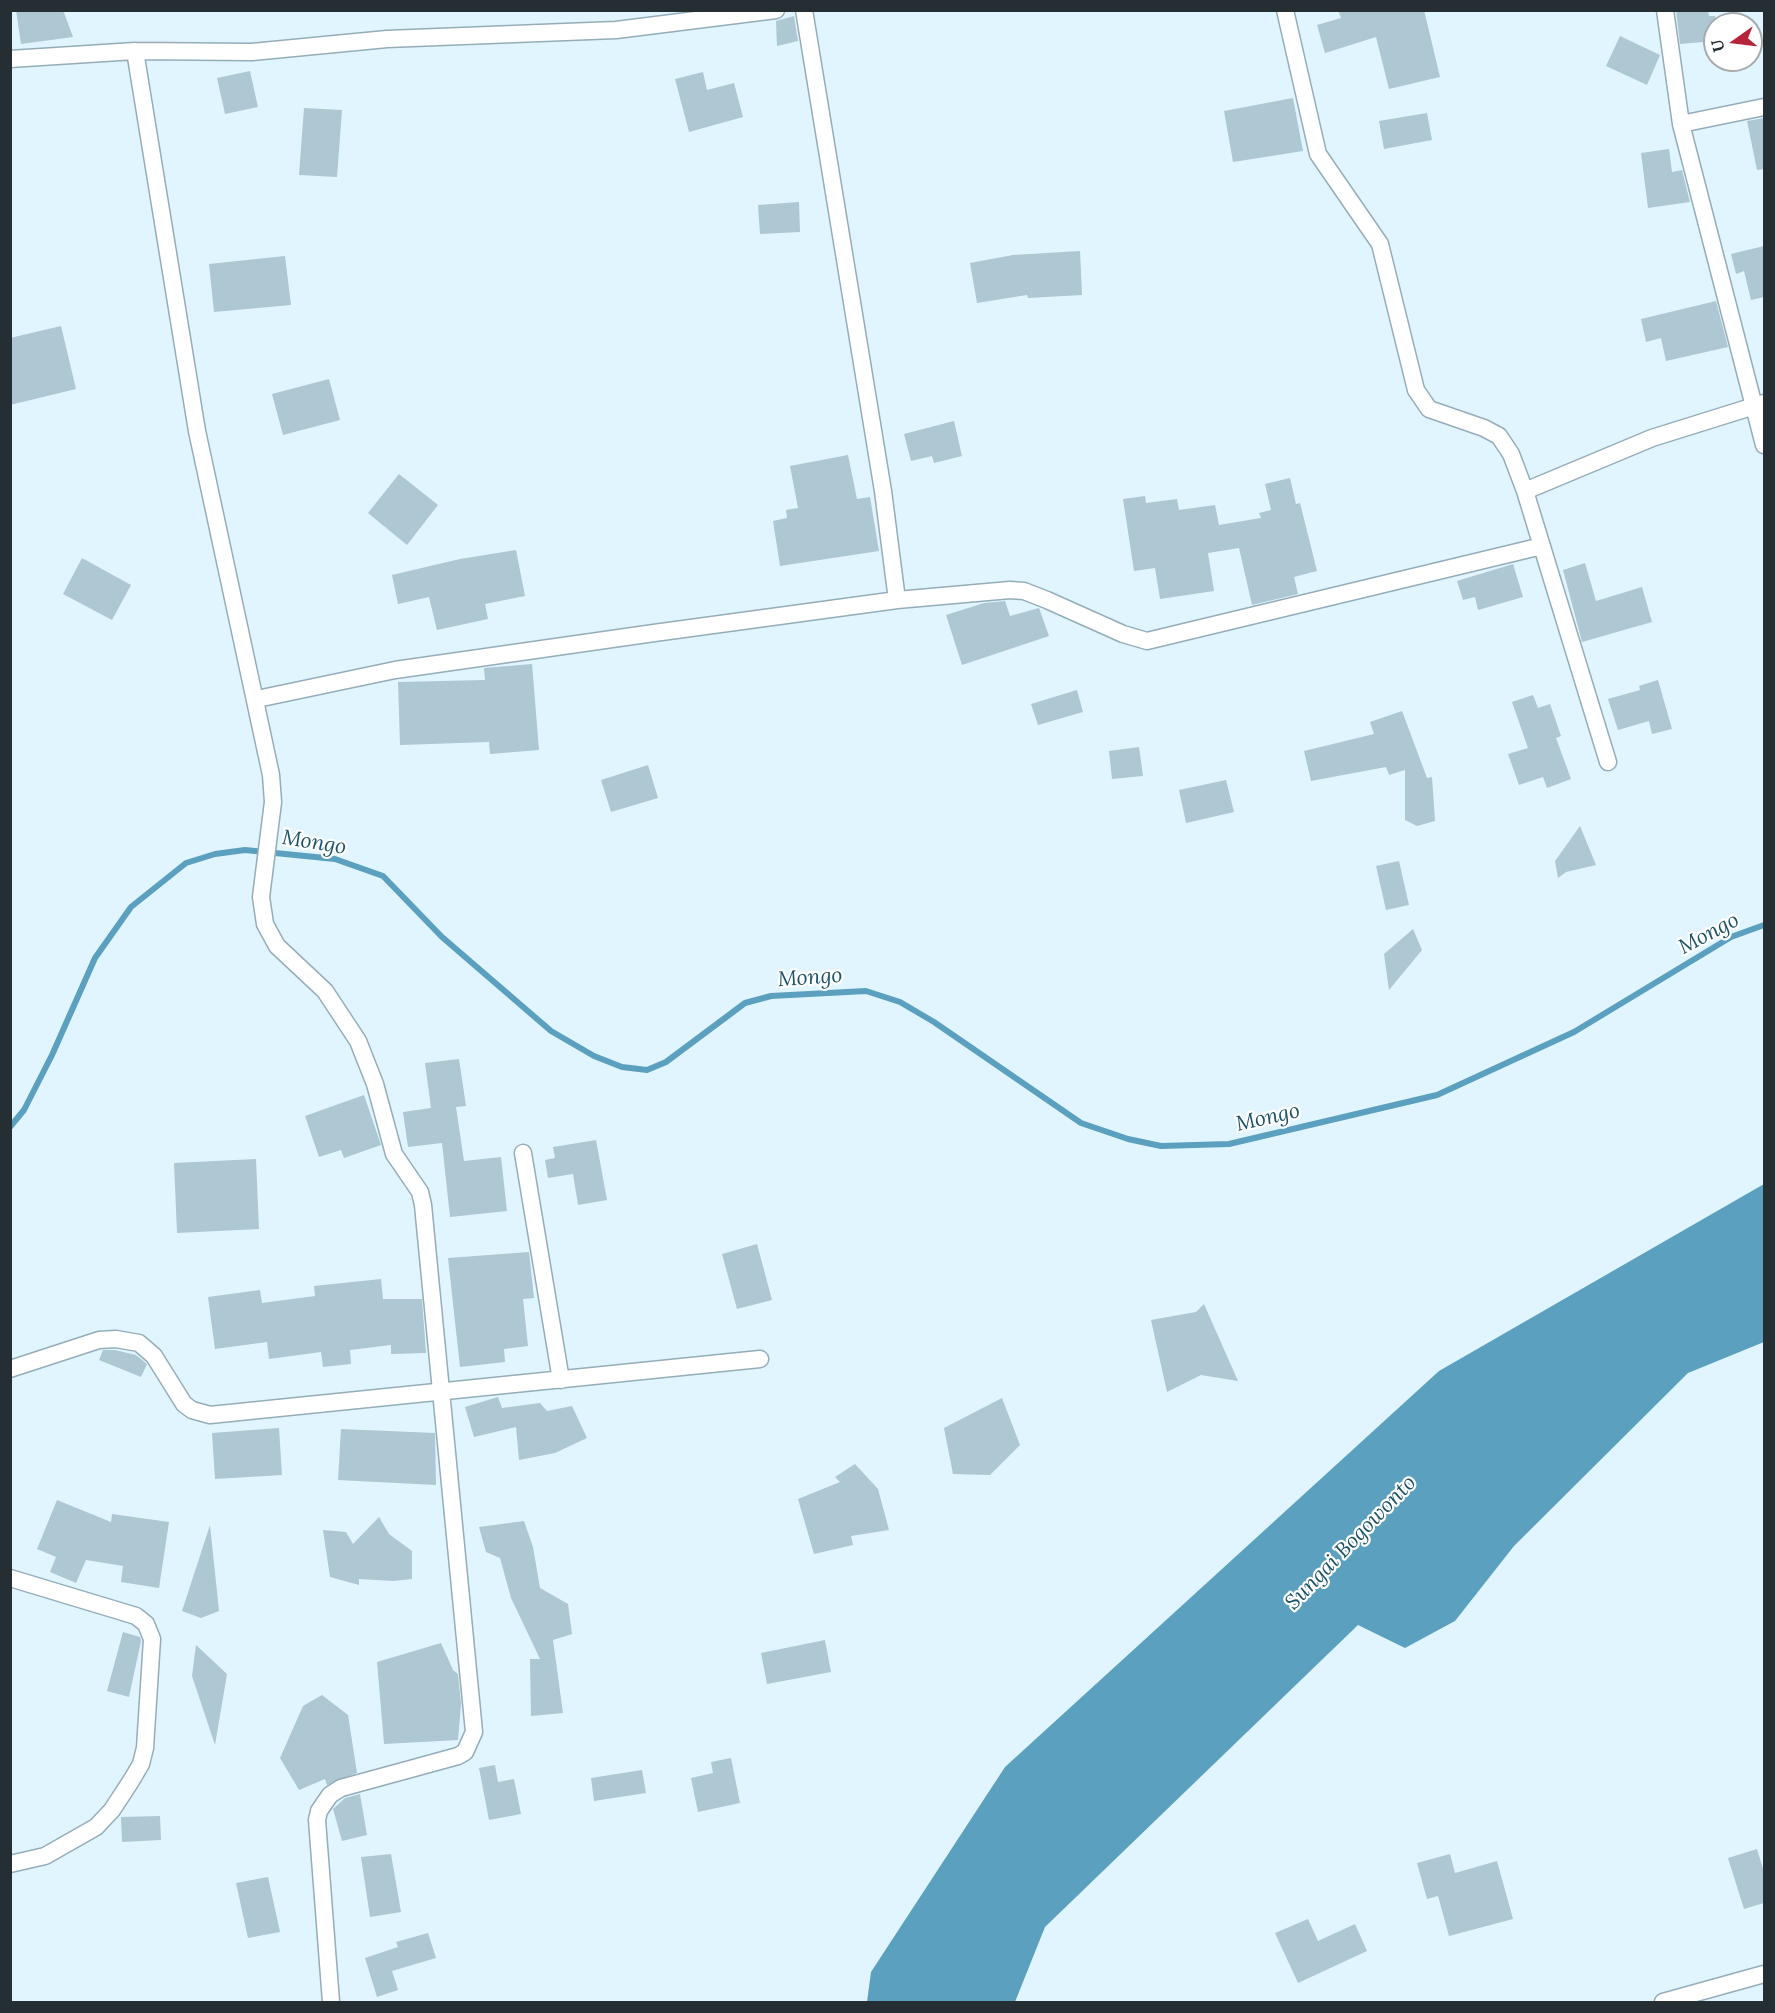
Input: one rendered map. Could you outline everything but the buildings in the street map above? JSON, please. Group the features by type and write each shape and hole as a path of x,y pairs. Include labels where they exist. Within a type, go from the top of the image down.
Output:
{"street":[{"path":"10,59 135,51 252,52 387,39 616,30 776,10"},
{"path":"804,10 883,491 897,600"},
{"path":"1285,10 1318,154 1380,244 1416,390 1425,406 1434,412 1484,428 1499,436 1510,454 1525,491 1608,762"},
{"path":"1665,10 1681,124 1760,405 1764,445"},
{"path":"135,51 197,431 257,699 273,802 261,897 265,924 278,946 325,991 358,1041 375,1084 394,1154 420,1192 441,1393 474,1732 465,1752 458,1756 341,1788 330,1795 319,1811 317,1820 331,2002"},
{"path":"1681,124 1764,107"},
{"path":"1525,491 1652,438 1760,405"},
{"path":"257,699 394,670 897,600 1017,590 1047,600 1123,634 1147,641 1542,546"},
{"path":"523,1153 561,1380"},
{"path":"11,1374 99,1341 116,1339 139,1343 154,1356 184,1404 192,1410 210,1415 760,1359"},
{"path":"10,1578 136,1616 146,1624 152,1639 145,1748 141,1764 131,1780 112,1810 96,1827 45,1856 10,1864"},
{"path":"1663,2002 1764,1974"}],"water":[{"name":"Sungai Bogowonto","path":"1764,1184 1764,1342 1688,1373 1514,1546 1455,1621 1405,1648 1358,1625 1045,1927 1015,2002 867,2002 871,1972 1005,1767 1439,1371"}],"waterway":[{"name":"Mongo","path":"10,1127 24,1110 52,1055 95,958 131,907 186,863 215,854 245,850 335,859 383,876 442,937 551,1031 594,1056 622,1067 647,1070 666,1062 745,1003 771,996 866,991 900,1002 934,1022 1081,1123 1128,1139 1161,1146 1229,1144 1437,1095 1574,1032 1731,937 1764,925"}]}
